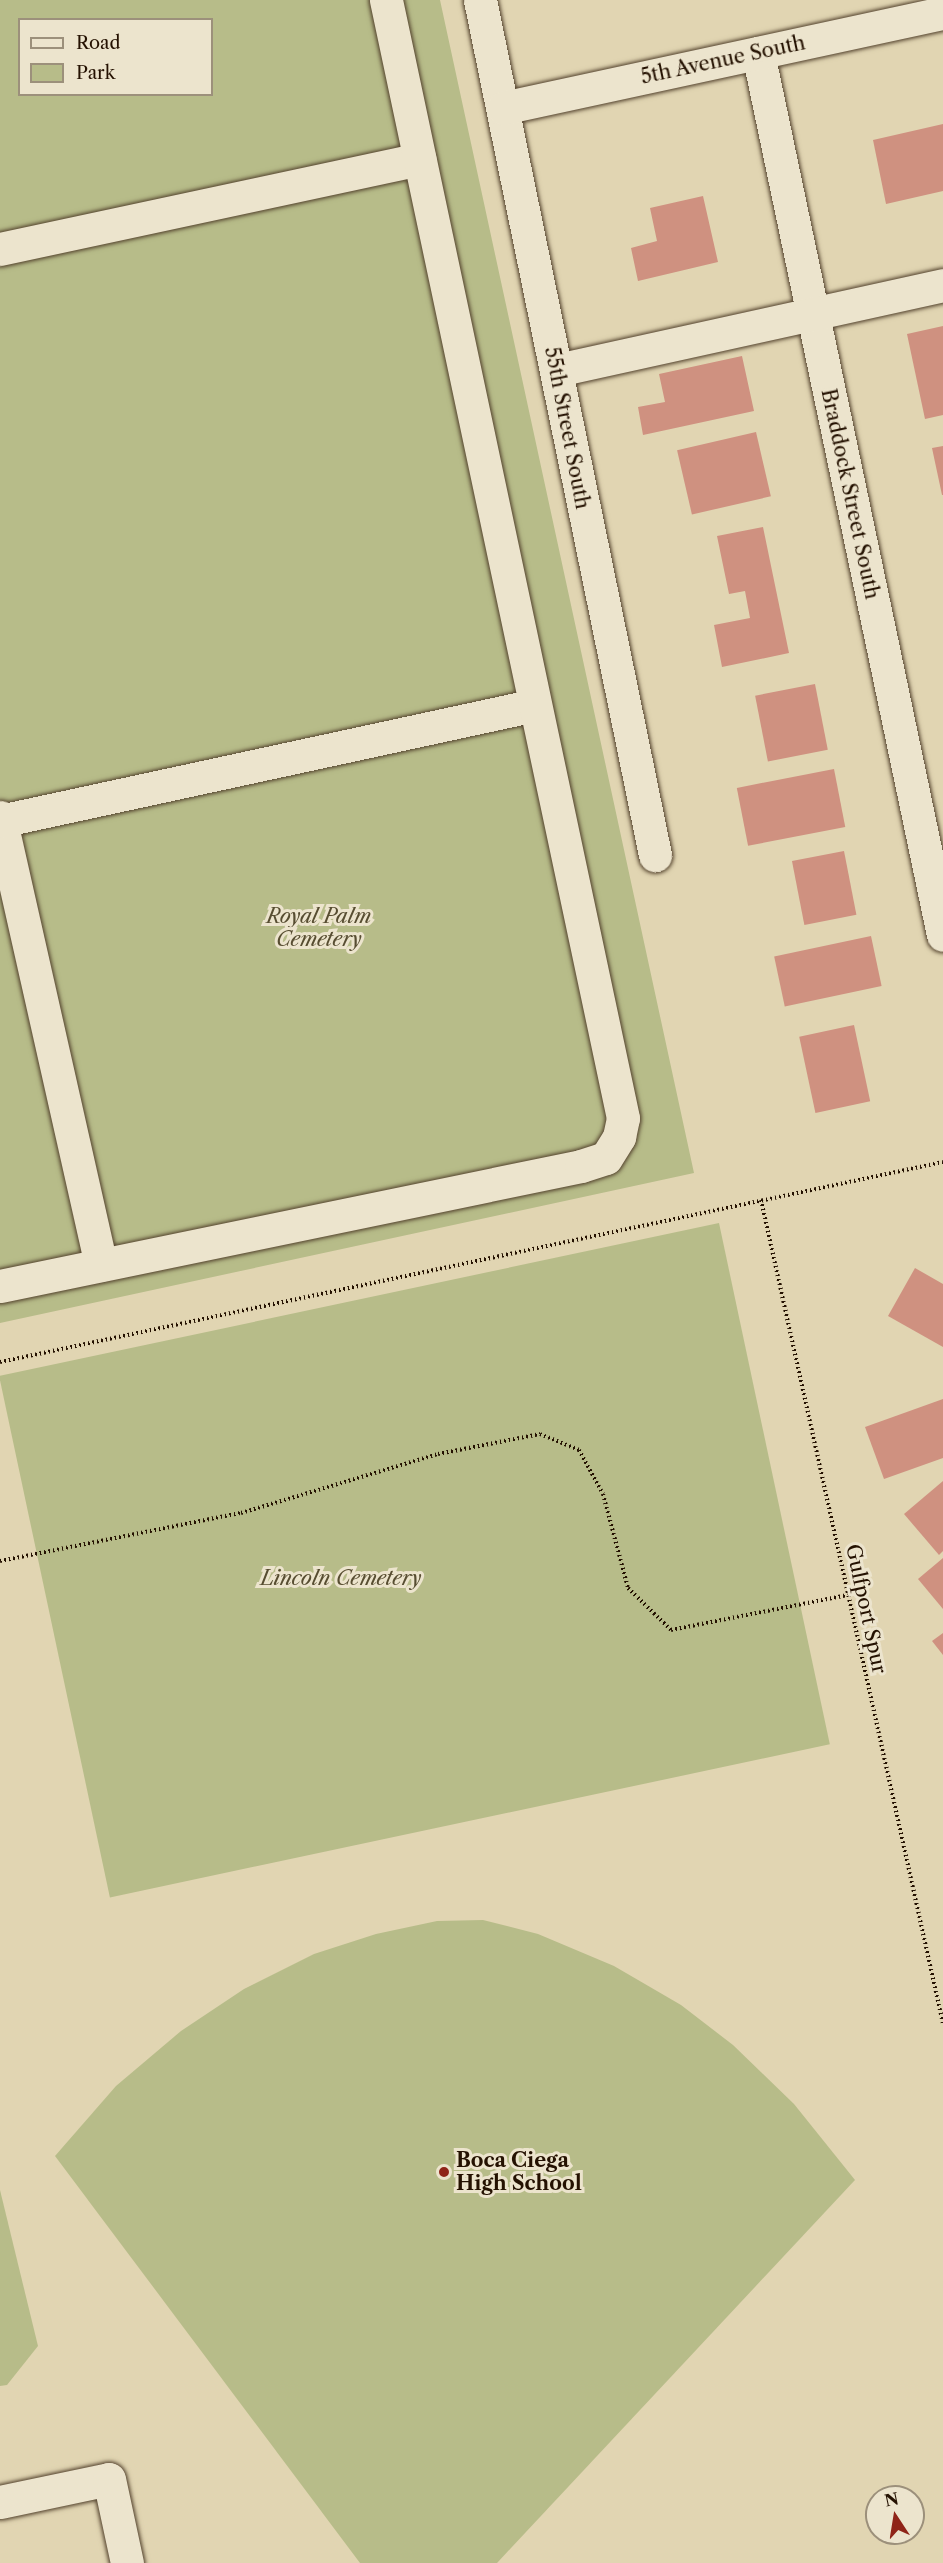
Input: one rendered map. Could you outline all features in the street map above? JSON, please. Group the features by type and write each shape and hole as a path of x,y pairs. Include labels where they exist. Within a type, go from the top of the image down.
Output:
{"street":[{"path":"0,1286 606,1158 623,1118 386,0"},
{"name":"55th Street South","path":"480,0 655,855"},
{"name":"5th Avenue South","path":"503,108 943,13"},
{"name":"Braddock Street South","path":"758,53 812,316 934,853 943,935"},
{"path":"0,249 419,159"},
{"path":"557,370 812,316 943,285"},
{"path":"101,1265 0,819 535,705"},
{"path":"0,2502 109,2479 128,2563"}],"path":[{"path":"0,1362 943,1162"},
{"name":"Gulfport Spur","path":"761,1200 943,2024"},
{"path":"0,1561 241,1513 438,1454 540,1434 579,1450 603,1494 628,1588 671,1630 848,1595"}],"green space":[{"name":"Royal Palm Cemetery","path":"0,0 440,0 694,1173 0,1323"},
{"name":"Lincoln Cemetery","path":"719,1223 830,1744 110,1897 0,1376"},
{"path":"483,1920 538,1934 614,1966 681,2005 733,2045 794,2104 855,2180 497,2563 360,2563 55,2156 116,2086 181,2031 244,1989 314,1954 376,1934 437,1921"},
{"path":"0,2190 38,2346 7,2385 0,2386"}],"building":[{"path":"943,124 943,191 886,204 873,140"},
{"path":"703,196 718,262 638,281 631,248 657,241 650,208"},
{"path":"943,326 943,415 925,419 907,334"},
{"path":"742,356 754,411 643,435 638,407 665,402 659,374"},
{"path":"756,432 771,496 692,515 677,450"},
{"path":"943,446 943,495 942,495 932,448"},
{"path":"763,527 789,653 722,667 714,625 750,618 745,591 729,594 717,536"},
{"path":"815,684 828,750 768,761 755,696"},
{"path":"834,769 845,827 748,846 737,788"},
{"path":"844,851 856,915 804,925 792,861"},
{"path":"871,936 882,986 785,1006 774,957"},
{"path":"854,1025 870,1101 815,1113 799,1037"},
{"path":"915,1268 943,1284 943,1347 888,1316"},
{"path":"943,1399 943,1458 884,1479 865,1427"},
{"path":"943,1481 943,1551 939,1555 904,1514"},
{"path":"943,1558 943,1609 918,1579"},
{"path":"943,1633 943,1655 932,1641"}],"place":[{"name":"Boca Ciega High School","path":"444,2172"}]}
